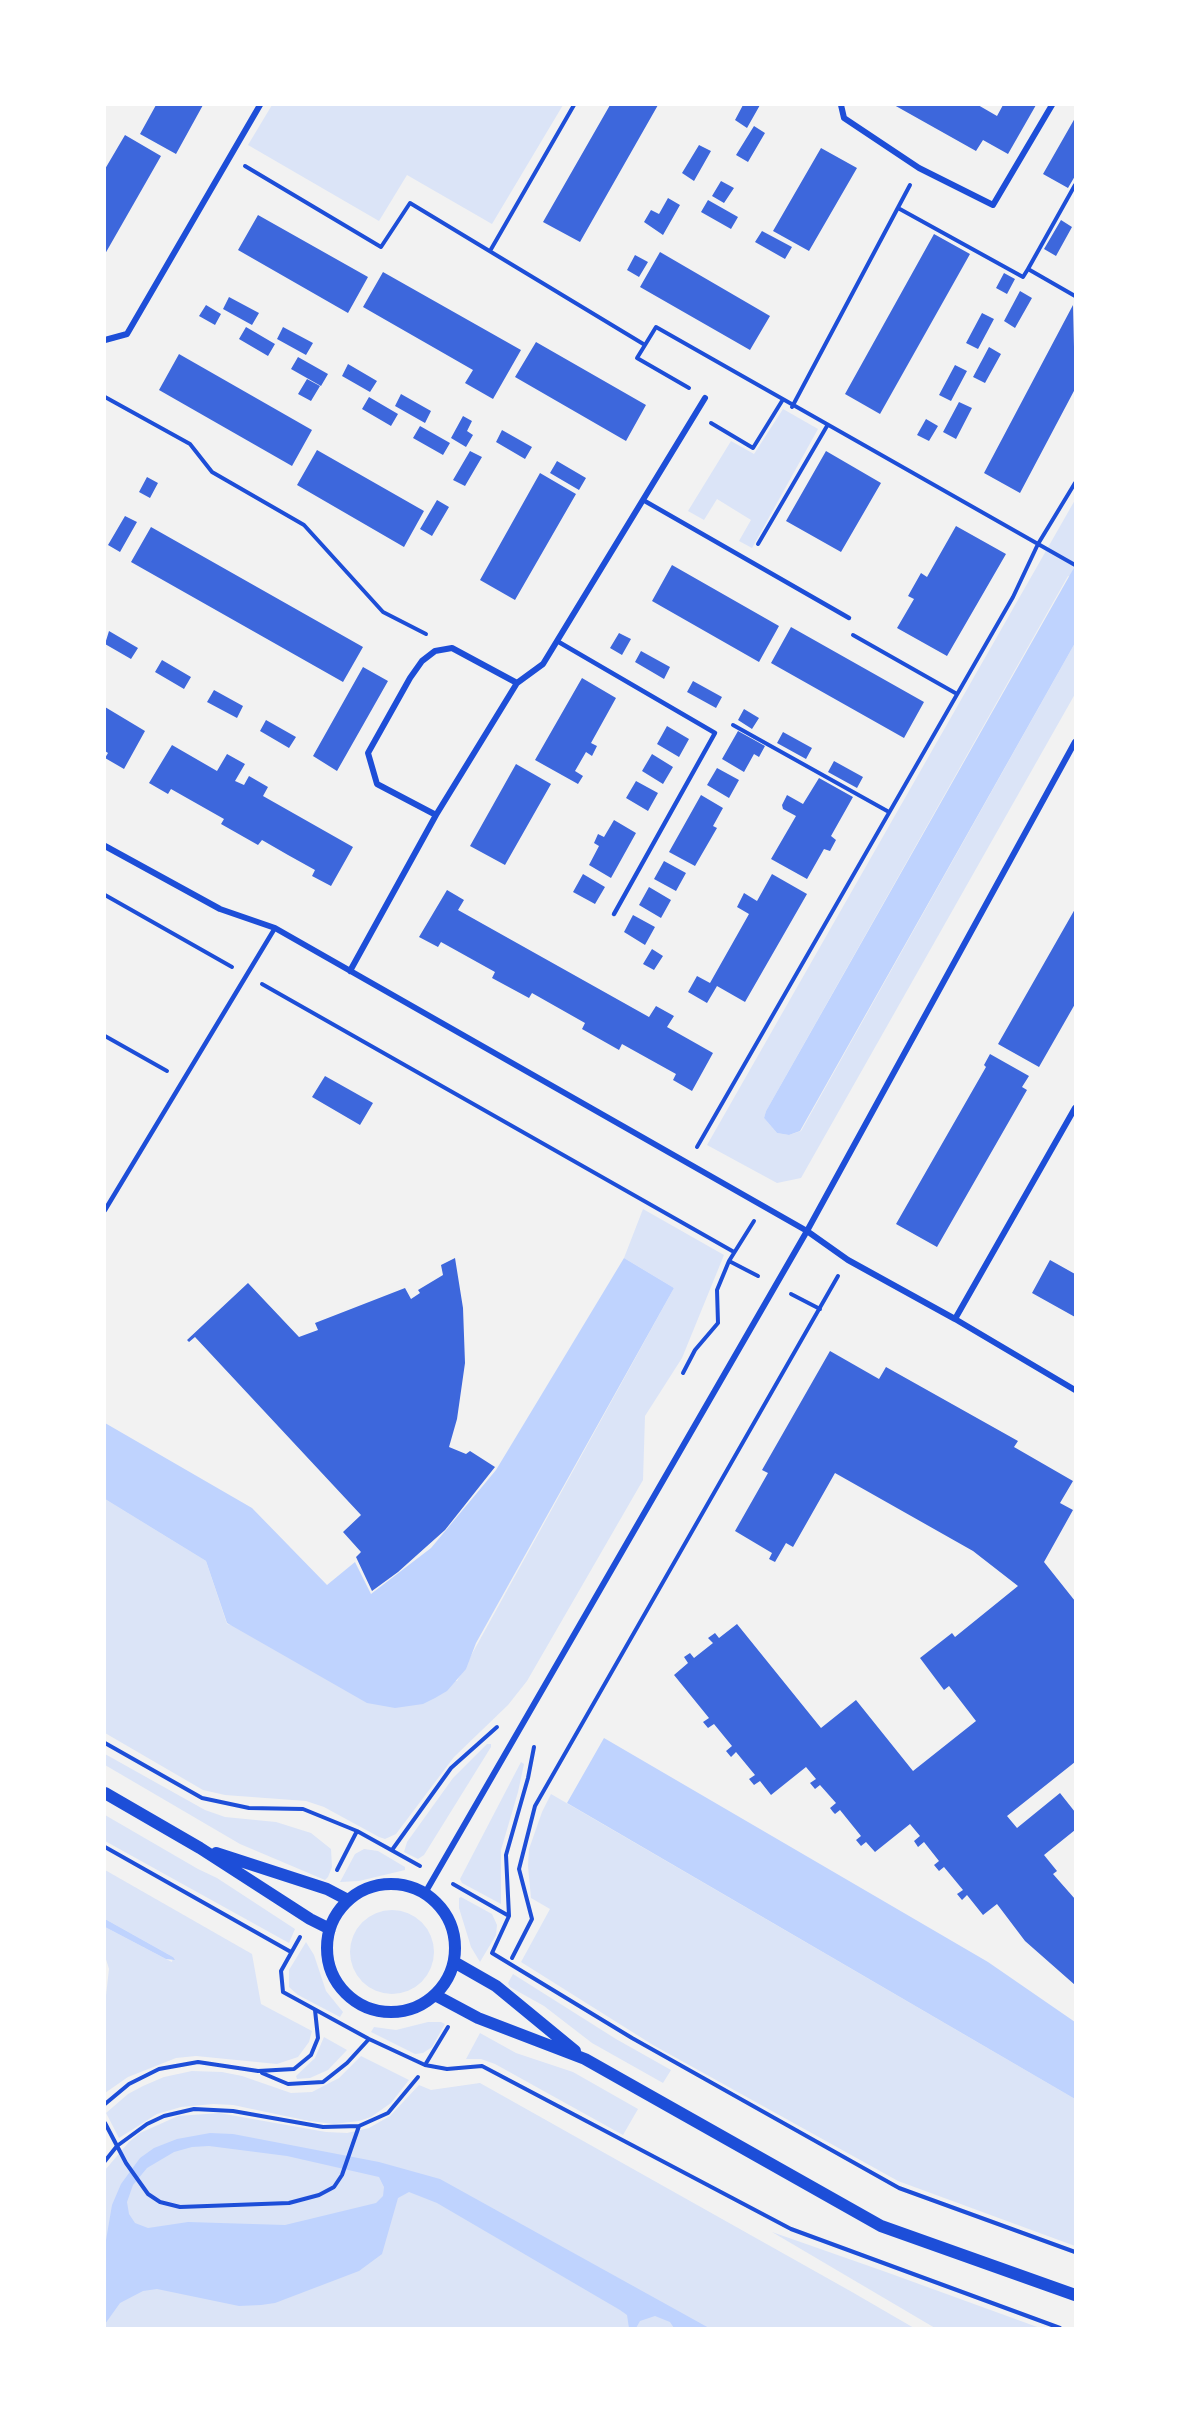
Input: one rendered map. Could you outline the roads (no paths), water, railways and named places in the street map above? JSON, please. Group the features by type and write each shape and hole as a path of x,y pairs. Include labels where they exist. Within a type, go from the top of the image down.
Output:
{"main road":[{"path":"105,1793 200,1848 310,1919 330,1929"},
{"path":"200,1848 327,1889 348,1900"},
{"path":"397,1884 425,1893 443,1909 455,1934 454,1962 447,1980 435,1995 411,2009 383,2012 356,2002 337,1982 327,1956 330,1929 337,1913 348,1900 371,1887 397,1884"},
{"path":"454,1962 495,1986 585,2059"},
{"path":"435,1995 478,2018 585,2059 882,2226 1075,2295"}],"street":[{"path":"105,340 127,334 260,105"},
{"path":"841,105 844,118 919,168 993,205 1052,105"},
{"path":"350,971 436,815 517,683 543,664 705,398"},
{"path":"436,815 377,784 368,753 410,678 422,661 435,651 452,648 517,683"},
{"path":"425,1893 807,1231 1075,742"},
{"path":"105,846 220,909 275,928 807,1231 848,1260 955,1319 1075,1390"},
{"path":"955,1319 1075,1108"}],"lane":[{"path":"643,500 849,618"},
{"path":"557,641 715,733 614,914"},
{"path":"105,1210 275,928"}],"water":[{"path":"1075,566 1075,643 800,1131 789,1135 777,1133 764,1118 766,1111"},
{"path":"624,1258 674,1288 476,1643 466,1669 447,1691 423,1704 395,1708 367,1703 227,1623 206,1561 105,1499 105,1423 252,1508 327,1585 355,1562 371,1594 431,1548 496,1470"},
{"path":"604,1738 988,1962 1075,2022 1075,2099 567,1803"},
{"path":"105,1919 175,1960 166,1959 105,1927"},
{"path":"210,2133 233,2134 379,2162 440,2179 709,2328 674,2328 670,2322 655,2316 640,2321 636,2328 629,2328 627,2315 620,2310 437,2203 409,2192 398,2198 382,2254 359,2271 275,2303 261,2305 239,2306 157,2289 143,2291 120,2303 105,2324 105,2246 112,2205 121,2184 140,2158 154,2148 177,2139","holes":["209,2146 287,2156 379,2177 384,2187 383,2196 376,2203 285,2225 188,2222 148,2228 135,2223 129,2214 127,2202 133,2185 147,2168 174,2152 192,2147"]}]}
